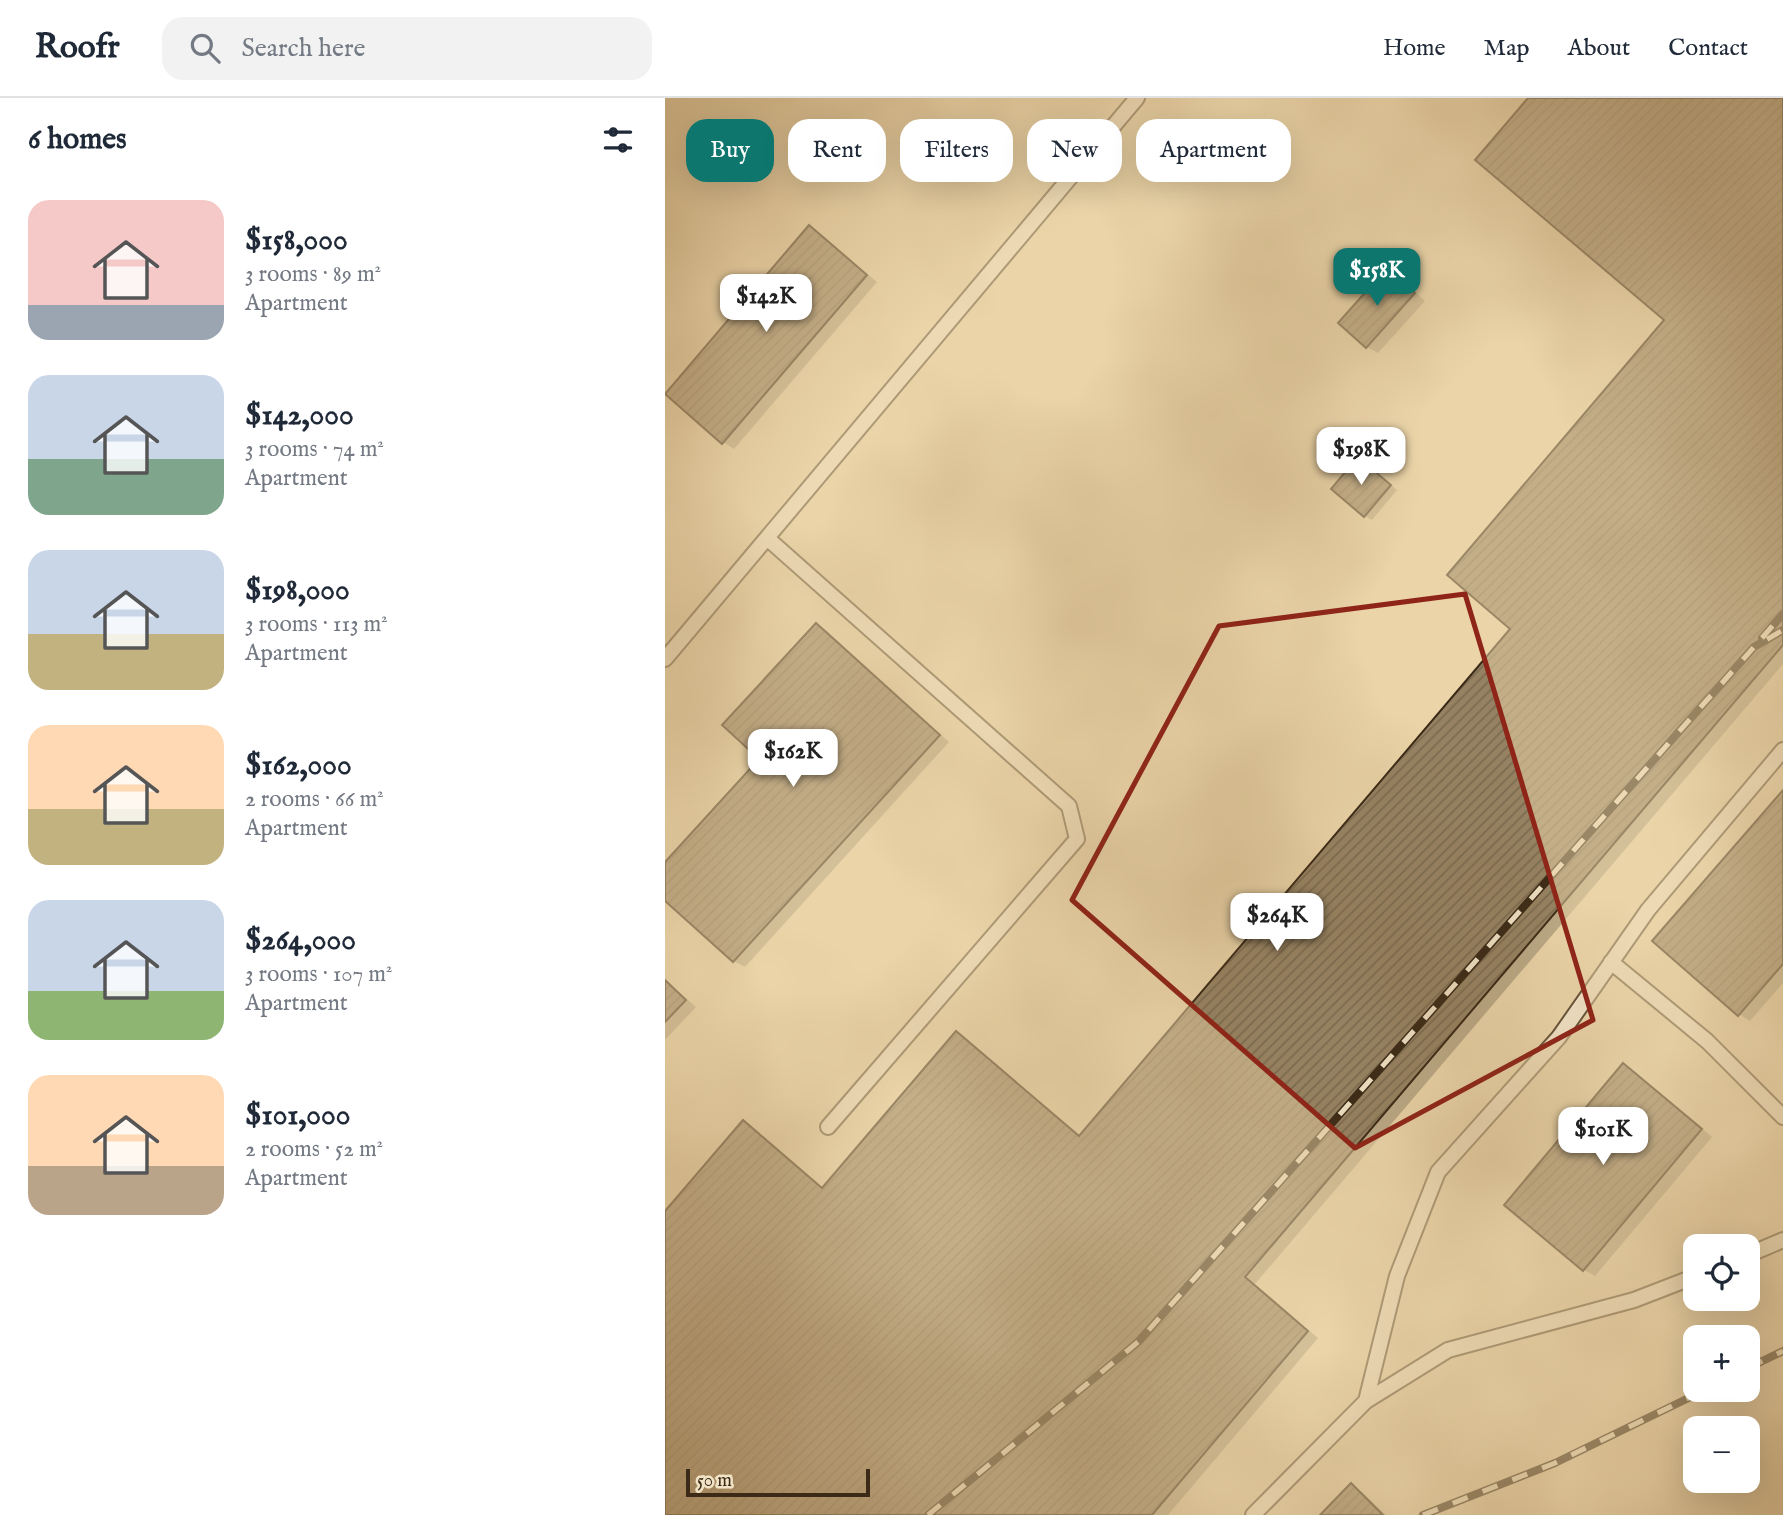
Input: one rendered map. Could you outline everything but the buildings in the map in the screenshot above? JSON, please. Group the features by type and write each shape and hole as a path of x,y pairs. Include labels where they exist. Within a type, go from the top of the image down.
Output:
{"lane":[{"path":"665,659 1137,98"},
{"path":"767,538 1069,806 1077,839 828,1127"},
{"path":"1366,1401 1397,1276 1438,1172 1559,1037 1648,910 1783,750"},
{"path":"1611,962 1707,1041 1783,1116"},
{"path":"1760,1250 1783,1240"},
{"path":"1253,1515 1366,1401 1448,1350 1634,1300 1683,1281"}],"highlighted area":[{"path":"1465,594 1593,1020 1355,1148 1072,900 1219,626"}],"railway":[{"path":"1762,638 1783,614"},
{"path":"928,1515 1138,1342 1754,647 1783,630"},
{"path":"1760,1362 1783,1351"},
{"path":"1423,1515 1555,1463 1683,1401"}]}
